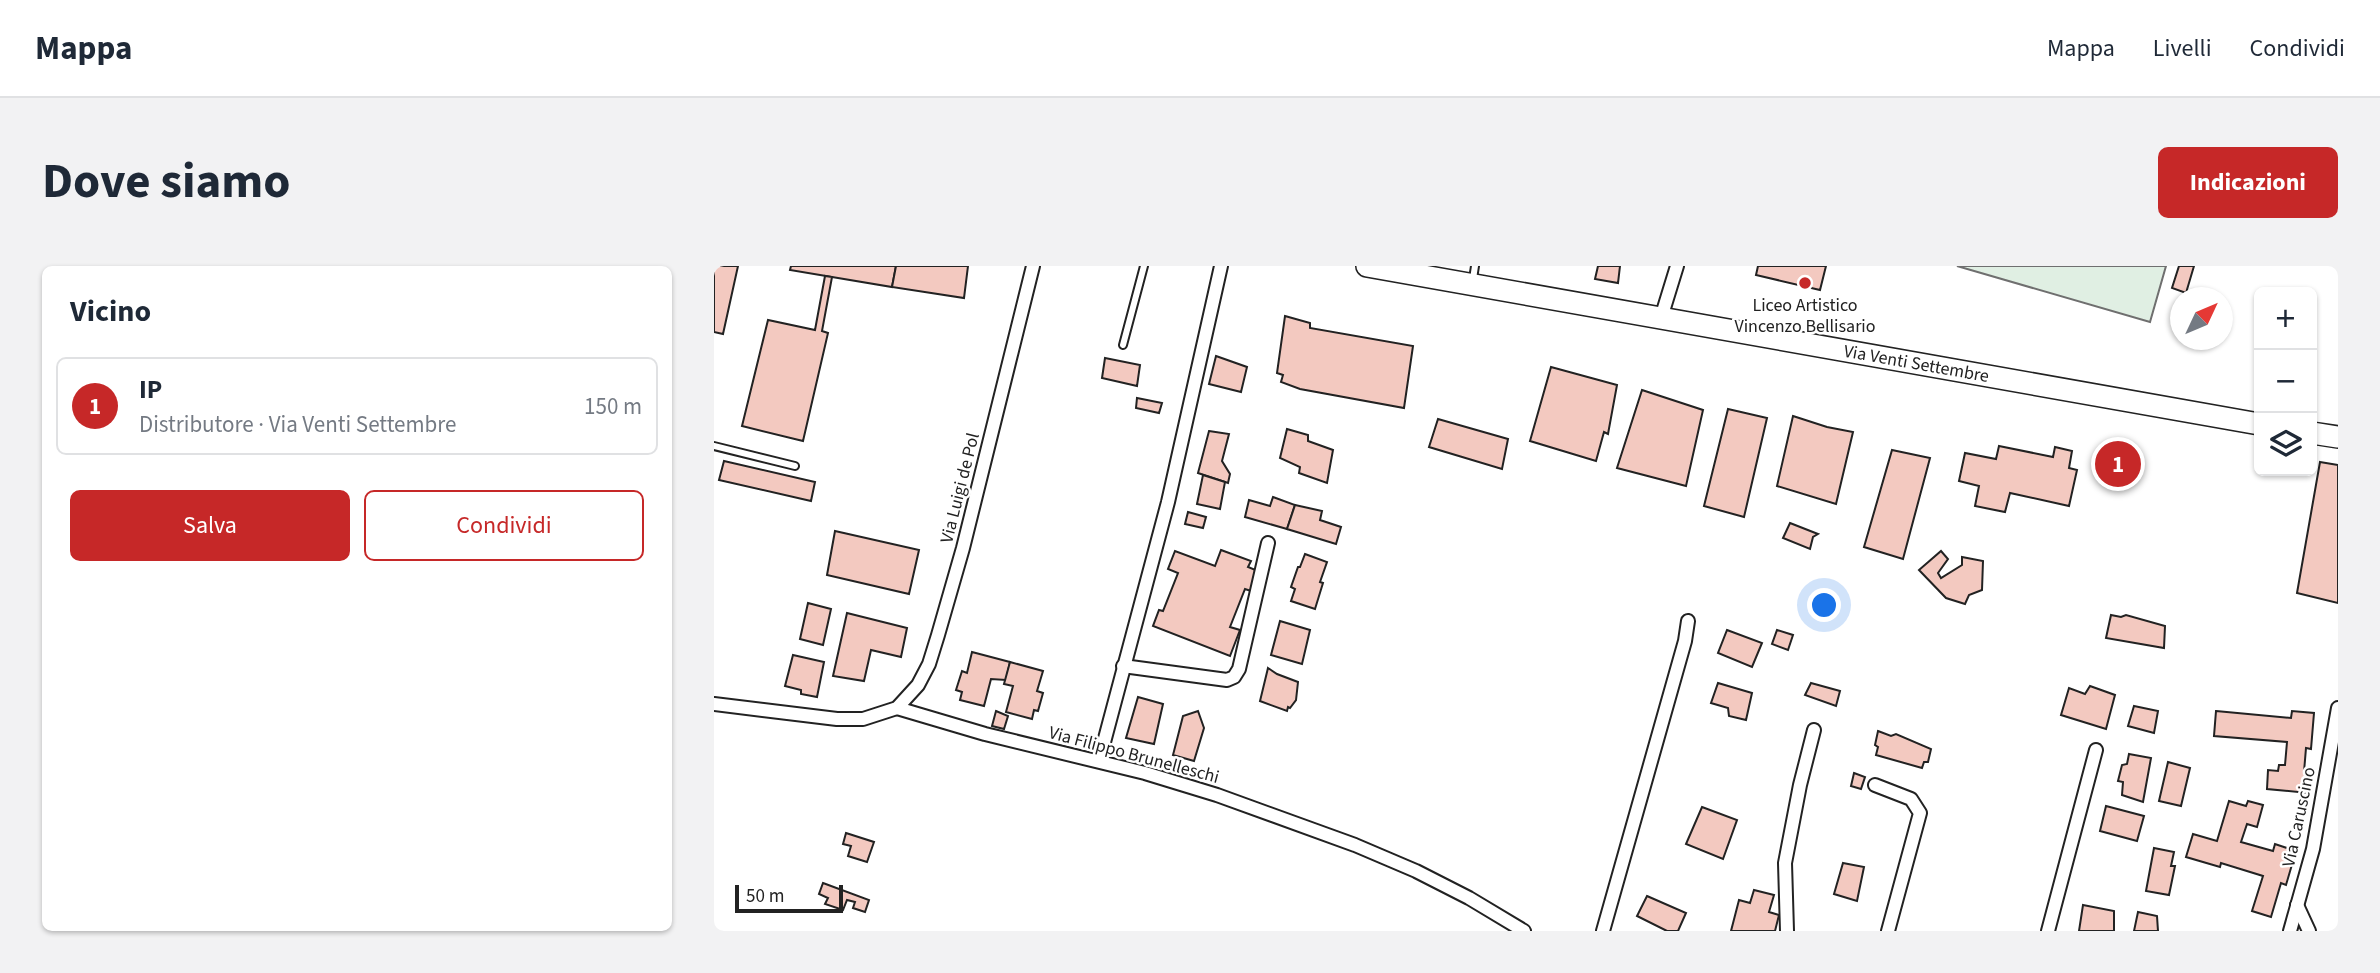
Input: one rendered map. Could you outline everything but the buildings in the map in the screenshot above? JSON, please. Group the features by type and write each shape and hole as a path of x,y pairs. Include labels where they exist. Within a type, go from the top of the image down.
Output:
{"main road":[{"name":"Via Venti Settembre","path":"1367,266 1474,275 1661,318 2254,423"},
{"path":"2317,434 2338,437"}],"street":[{"name":"Via Luigi de Pol","path":"897,708 923,678 938,635 1033,266"},
{"path":"1099,761 1168,502 1221,266"},
{"path":"1661,318 1677,266"},
{"path":"1124,666 1227,680 1234,677 1239,669 1268,543"},
{"path":"1603,931 1685,641 1688,621"},
{"path":"714,704 855,720 878,716 897,708"},
{"name":"Via Filippo Brunelleschi","path":"897,708 985,734 1192,786 1355,845 1434,880 1524,931"},
{"name":"Via Caruscino","path":"2290,931 2313,849 2338,708"},
{"path":"1787,931 1785,863 1814,730"},
{"path":"2049,931 2096,750"},
{"path":"1875,785 1912,799 1920,813 1888,931"},
{"path":"2297,905 2309,931"}],"lane":[{"path":"1123,345 1144,266"},
{"path":"714,446 795,466"}],"green space":[{"path":"1957,266 2166,266 2150,322"}],"place":[{"name":"Liceo Artistico Vincenzo Bellisario","path":"1805,283"},
{"name":"IP","path":"2118,464"}]}
